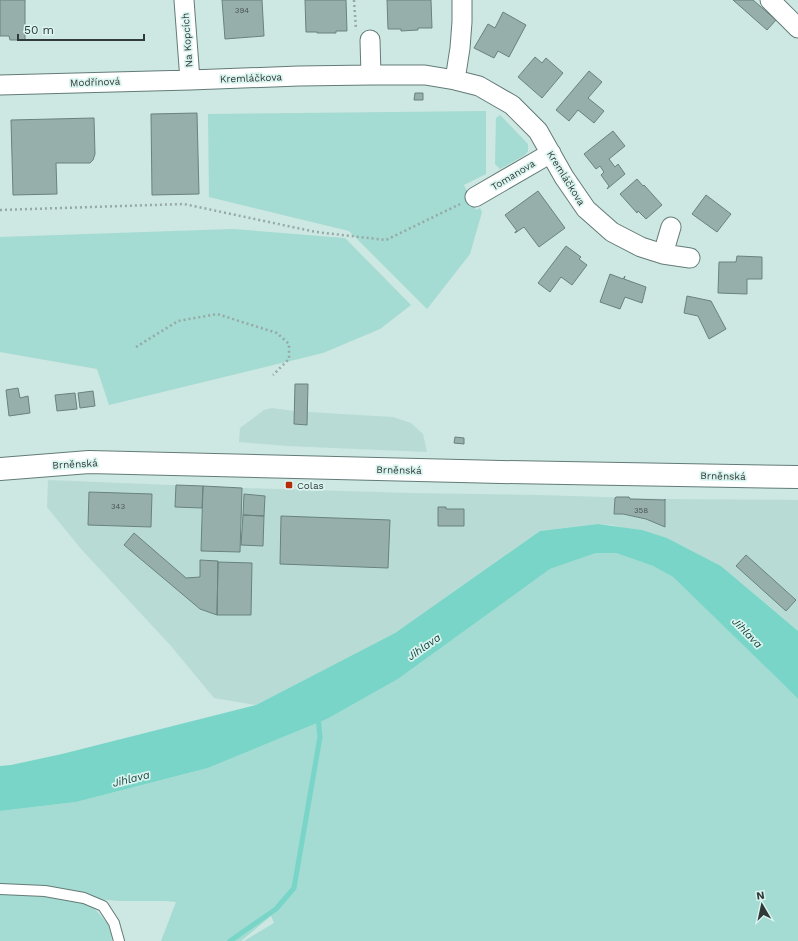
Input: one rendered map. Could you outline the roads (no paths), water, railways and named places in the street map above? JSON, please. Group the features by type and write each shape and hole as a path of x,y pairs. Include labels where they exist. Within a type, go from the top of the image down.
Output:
{"main road":[{"name":"Brněnská","path":"0,469 89,462 798,477"}],"street":[{"name":"Na Kopcích","path":"184,0 190,80"},
{"path":"455,80 460,48 462,0"},
{"path":"770,0 798,28"},
{"path":"363,37 371,75"},
{"name":"Kremláčkova","path":"190,80 299,76 425,75 479,86 512,105 538,131 564,176 586,209 612,232 641,247 663,254 690,258"},
{"name":"Modřínová","path":"0,85 190,80"},
{"name":"Tomanova","path":"475,197 551,153"},
{"path":"663,254 671,227"}],"lane":[{"path":"0,889 45,891 91,900 103,906 114,923 119,941"}],"water":[{"name":"Jihlava","path":"598,524 642,530 667,538 721,566 798,631 798,699 673,577 653,566 616,553 596,553 550,569 398,679 327,719 208,768 76,802 0,811 0,766 62,754 256,705 395,633 540,531"}],"waterway":[{"path":"230,941 276,909 294,888 320,737 318,717"}],"place":[{"name":"Colas","path":"289,485"}]}
